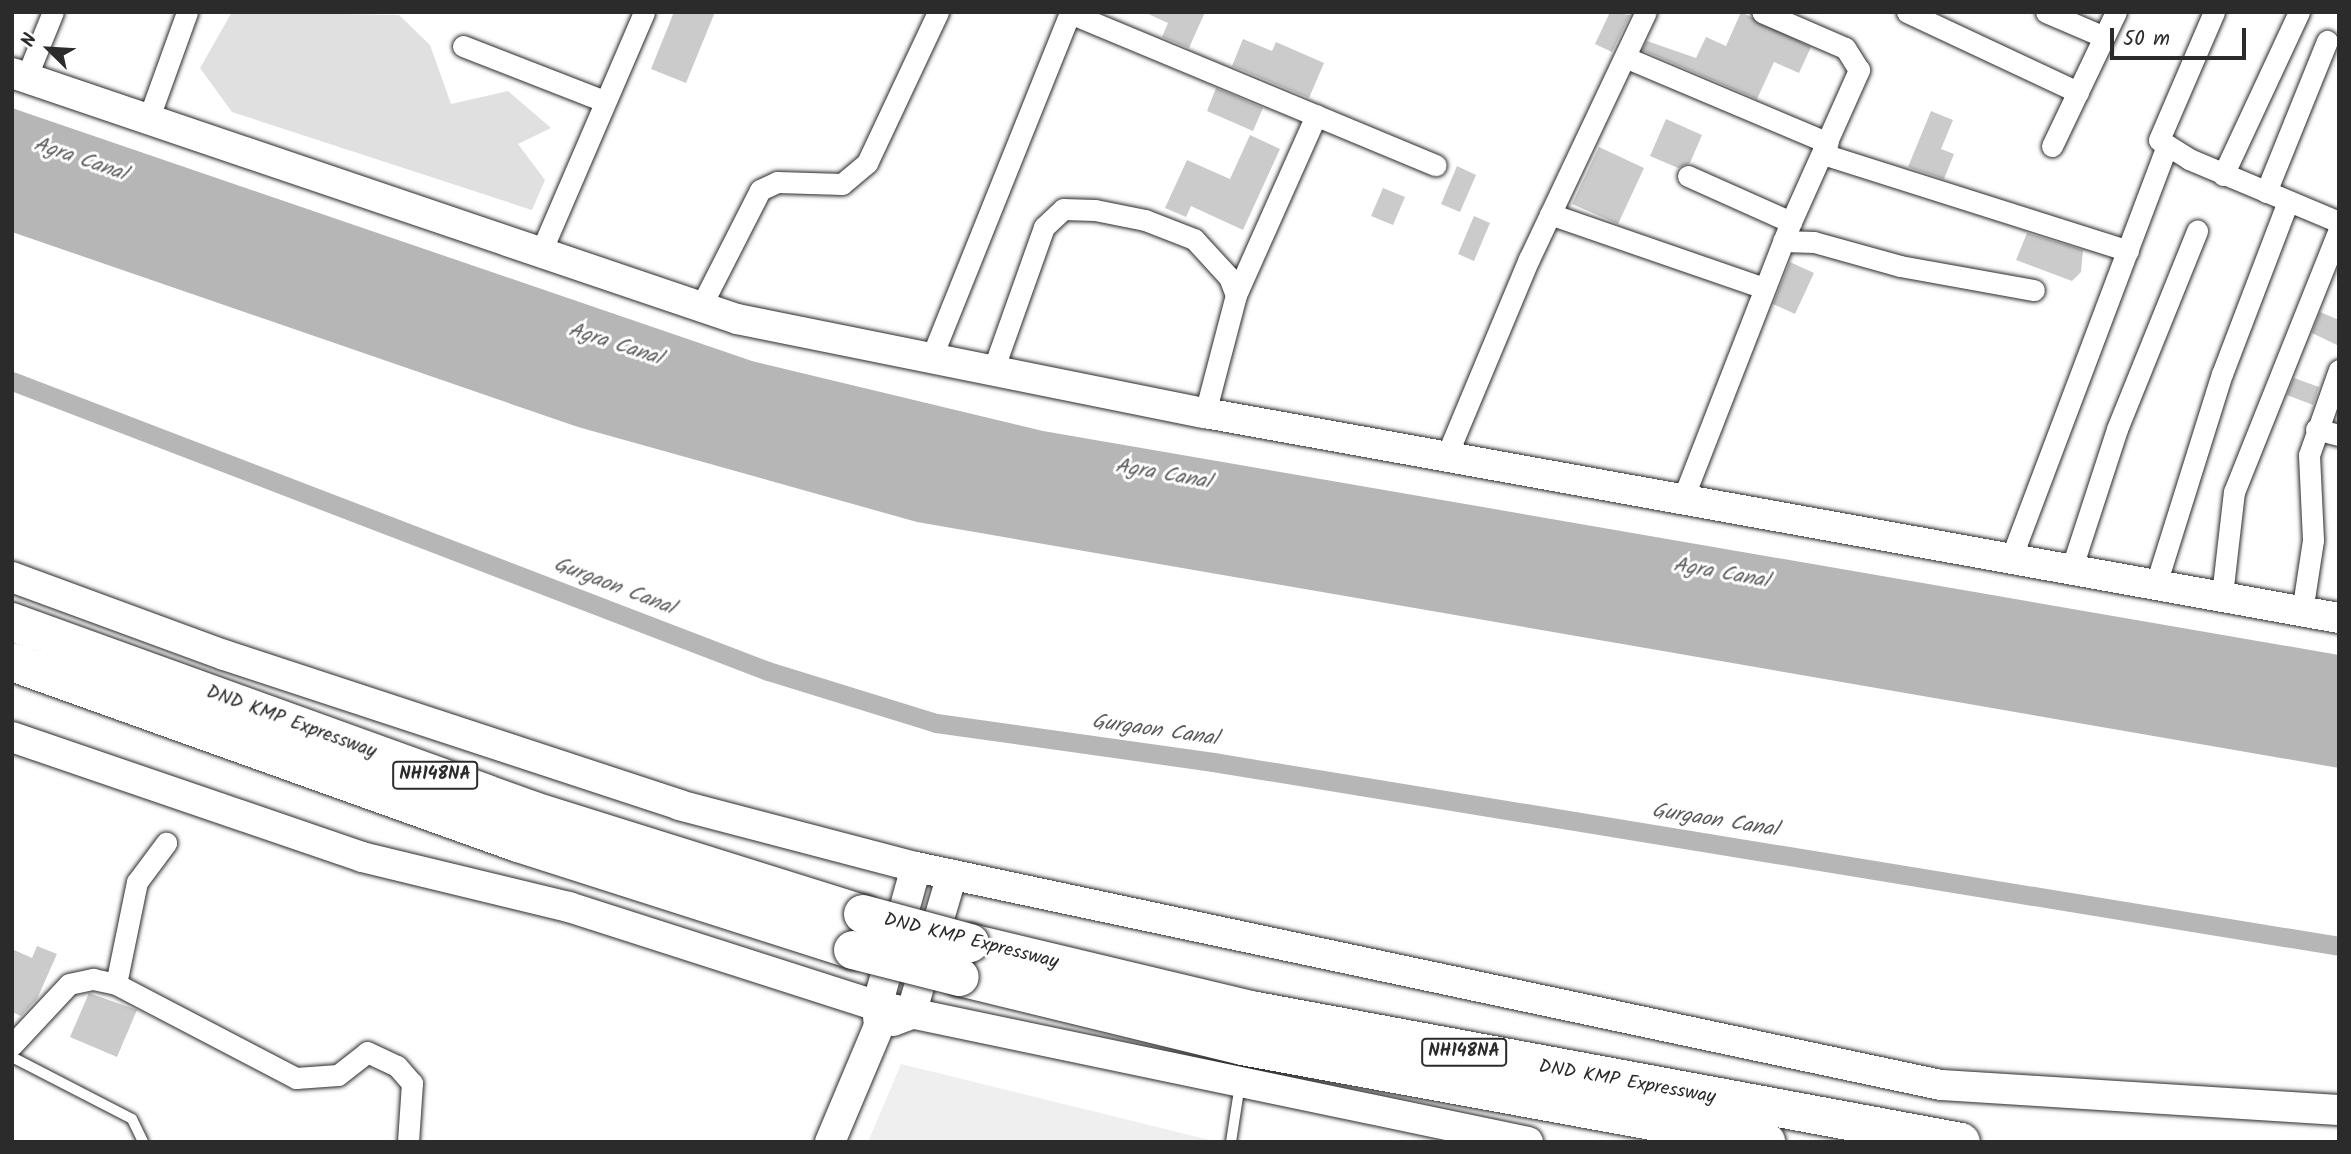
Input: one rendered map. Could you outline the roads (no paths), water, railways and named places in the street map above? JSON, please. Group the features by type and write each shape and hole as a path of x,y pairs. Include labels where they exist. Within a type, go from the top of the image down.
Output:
{"highway":[{"name":"DND KMP Expressway","path":"12,622 534,811 863,914 965,960 1242,1046 1766,1142"},
{"name":"DND KMP Expressway","path":"12,662 518,843 853,950 965,960 1264,1012 1961,1142"}],"street":[{"path":"53,12 19,76 700,308 992,373 2010,561 2221,595 2339,618"},
{"path":"148,120 187,12"},
{"path":"540,254 643,12"},
{"path":"700,308 760,190 777,182 842,184 867,163 938,12"},
{"path":"930,361 1070,12 1436,164"},
{"path":"1446,457 1550,214 1627,58 1646,12"},
{"path":"1682,501 1764,288 1825,149 1859,63 1845,48 1799,19 1762,12"},
{"path":"1907,12 2078,92"},
{"path":"2046,12 2104,37"},
{"path":"2052,146 2116,12"},
{"path":"2214,12 2159,132 2166,148 2339,222"},
{"path":"2223,174 2299,12"},
{"path":"2266,192 2327,41"},
{"path":"463,46 604,101"},
{"path":"1627,58 1825,149 2128,251"},
{"path":"1205,413 1236,295 1316,115"},
{"path":"2010,561 2166,148"},
{"path":"1688,176 1787,232 1814,242 1900,266 2034,290"},
{"path":"2157,584 2218,385 2288,201"},
{"path":"992,373 1037,240 1063,209 1145,220 1194,239 1224,270 1236,295"},
{"path":"1550,214 1764,288"},
{"path":"2221,595 2234,492 2339,229"},
{"path":"2070,570 2117,429 2197,231"},
{"path":"2302,612 2313,540 2309,456 2316,429 2339,370"},
{"path":"2316,429 2339,435"},
{"path":"12,576 224,655 679,805 916,867 1941,1085 2339,1110"},
{"path":"12,737 362,858 569,907 878,1016 911,1014 1528,1142"},
{"path":"116,984 137,882 166,843"},
{"path":"830,1142 878,1016 916,867"},
{"path":"911,1014 953,875"},
{"path":"12,1045 69,984 93,979 116,984 296,1078 338,1075 367,1052 397,1066 412,1083 408,1142"}],"lane":[{"path":"12,1057 132,1119 143,1142"},
{"path":"1231,1142 1240,1084"}],"water":[{"name":"Agra Canal","path":"12,108 752,361 1043,431 2339,655 2339,768 917,522 578,427 12,232"}],"waterway":[{"name":"Gurgaon Canal","path":"12,381 768,671 936,723 1213,762 2339,946"}]}
